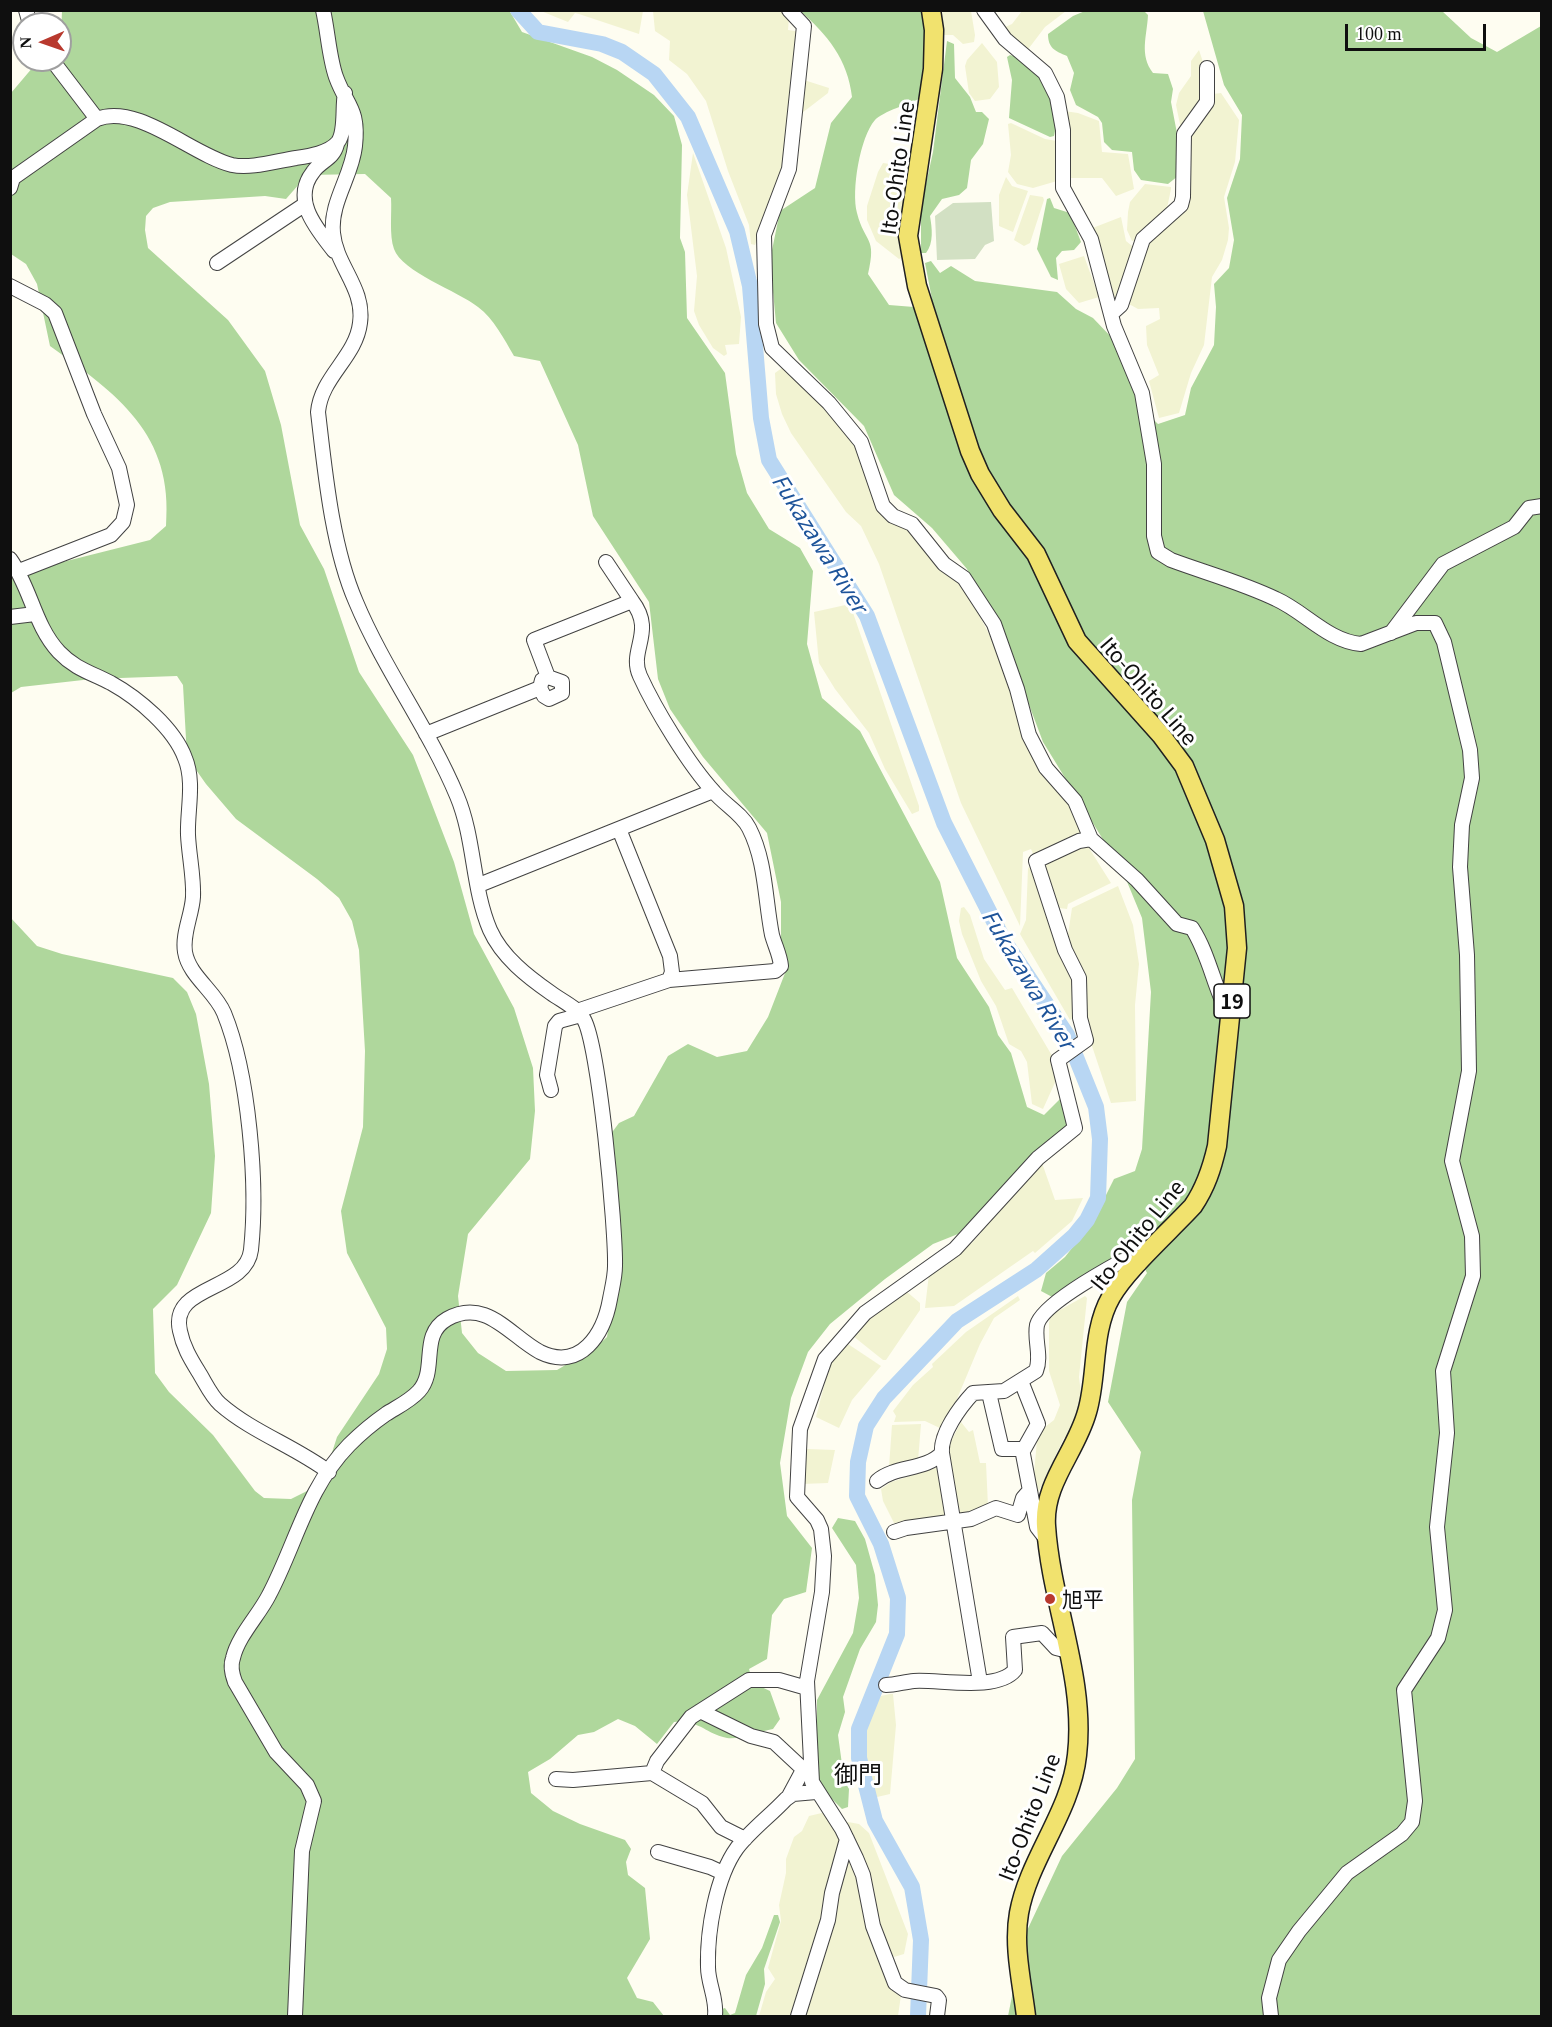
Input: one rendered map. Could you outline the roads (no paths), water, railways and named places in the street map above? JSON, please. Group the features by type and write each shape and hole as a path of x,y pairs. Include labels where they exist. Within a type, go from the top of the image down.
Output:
{"main road":[{"name":"Ito-Ohito Line","path":"931,10 934,30 933,69 908,236 917,286 970,451 980,474 1002,510 1036,554 1077,640 1161,735 1184,766 1202,804 1234,906 1237,948 1217,1146 1207,1183 1193,1206 1139,1264 1113,1294 1107,1305 1098,1339 1088,1410 1049,1497 1046,1510 1047,1540 1068,1651 1079,1727 1077,1759 1060,1811 1026,1889 1019,1912 1018,1949 1026,2016"}],"street":[{"path":"322,10 336,76 354,112 356,138 355,149 334,212 332,226 335,253"},
{"path":"789,10 804,26 789,169 764,235 766,324 772,348 829,403 861,442 883,506 893,516 912,524 944,564 964,578 994,624 1017,689 1029,735 1046,768 1075,801 1091,839 1137,880 1177,924 1192,928 1200,940 1221,1001 1230,1017"},
{"path":"984,10 1005,39 1045,73 1051,83 1062,117 1063,188 1090,239 1111,315 1142,393 1154,464 1154,536 1158,552 1171,560 1278,600 1344,641 1361,644 1424,621 1435,623 1468,740 1472,778 1462,825 1461,867 1468,966 1469,1071 1452,1161 1472,1236 1473,1276 1443,1371 1448,1432 1437,1527 1445,1610 1438,1638 1404,1690 1415,1801 1412,1821 1402,1834 1347,1873 1299,1931 1279,1960 1269,1998 1271,2016"},
{"path":"1111,315 1121,305 1143,239 1180,205 1183,197 1184,134 1207,102 1207,68"},
{"path":"61,72 97,119"},
{"path":"295,2016 302,1851 314,1801 307,1785 276,1752 261,1729 232,1675 232,1659 272,1591 307,1504 355,1440 420,1391 427,1373 432,1337 441,1323 449,1317 466,1312 488,1316 534,1348 558,1357 575,1354 598,1336 605,1323 615,1268 613,1215 590,1034 579,1013 544,988 505,955 489,928 464,814 426,734 356,603 344,570 322,444 319,401 322,391 354,343 361,314 359,297 335,253 314,226 304,205 305,191 313,171 334,154 341,135 345,93"},
{"path":"10,188 13,178 97,119 110,116 131,118 236,165 312,155 337,143"},
{"path":"217,263 304,205"},
{"path":"10,286 45,304 55,314 94,414 119,468 126,505 123,522 111,535 19,571"},
{"path":"1390,633 1443,564 1514,527 1529,508 1542,506"},
{"path":"10,559 19,571 35,614 60,653 82,672 110,682 129,695 161,723 185,758 190,797 188,832 193,895 184,941 185,954 192,969 222,1009 238,1052 249,1126 252,1181 251,1253 245,1265 235,1276 189,1300 180,1313 178,1328 186,1351 218,1402 329,1472"},
{"path":"551,1089 547,1075 555,1026 559,1020 669,980 730,974 747,975 775,971 781,966 773,938 760,858 748,826 713,791 657,707 640,676 638,663 643,622 606,562"},
{"path":"426,734 544,682 534,640 632,602"},
{"path":"10,617 35,614"},
{"path":"479,885 713,791"},
{"path":"619,829 670,956 672,972 669,980"},
{"path":"715,2016 715,1995 708,1973 709,1948 723,1874 745,1839 789,1796 806,1768 810,1722 807,1688 822,1592 824,1556 821,1529 817,1520 800,1503 797,1485 800,1429 825,1359 865,1313 956,1249 1038,1158 1075,1128 1059,1057 1086,1040 1080,1018 1079,978 1065,950 1036,861 1079,841 1091,839"},
{"path":"980,1682 942,1453 943,1440 968,1399 977,1391 989,1393 1004,1391 1033,1373 1037,1367 1037,1325 1044,1311 1122,1261 1139,1264"},
{"path":"989,1393 1002,1449 1026,1448 1038,1424 1020,1381"},
{"path":"1022,1449 1036,1527 1047,1540"},
{"path":"877,1481 902,1470 931,1462 942,1453"},
{"path":"894,1532 906,1527 971,1519 996,1508 1018,1515 1023,1498 1030,1490"},
{"path":"886,1685 912,1681 954,1684 980,1682 1013,1673 1013,1637 1042,1633 1056,1648 1068,1651"},
{"path":"652,1773 677,1733 700,1711 749,1680 778,1680 807,1688"},
{"path":"700,1711 751,1736 774,1742 806,1768 816,1792 847,1839 863,1875 873,1926 895,1983 905,1990 936,1996 939,2000 937,2016"},
{"path":"556,1779 573,1780 652,1773 702,1803 721,1827 745,1839"},
{"path":"789,1796 816,1792"},
{"path":"798,2016 828,1920 831,1893 847,1839"},
{"path":"658,1852 710,1867 723,1874"}],"waterway":[{"name":"Fukazawa River","path":"518,10 538,32 602,44 622,52 654,74 688,117 737,231 750,286 761,418 769,460 867,616 944,823 1004,941 1067,1035 1096,1107 1100,1139 1098,1198 1087,1220 1074,1236 1036,1270 957,1321 884,1398 866,1426 858,1462 857,1496 881,1544 898,1598 897,1634 859,1729 859,1758 875,1821 912,1887 921,1940 918,2016"}],"place":[{"name":"旭平","path":"1050,1599"}],"district":[{"name":"御門","path":"858,1774"}]}
